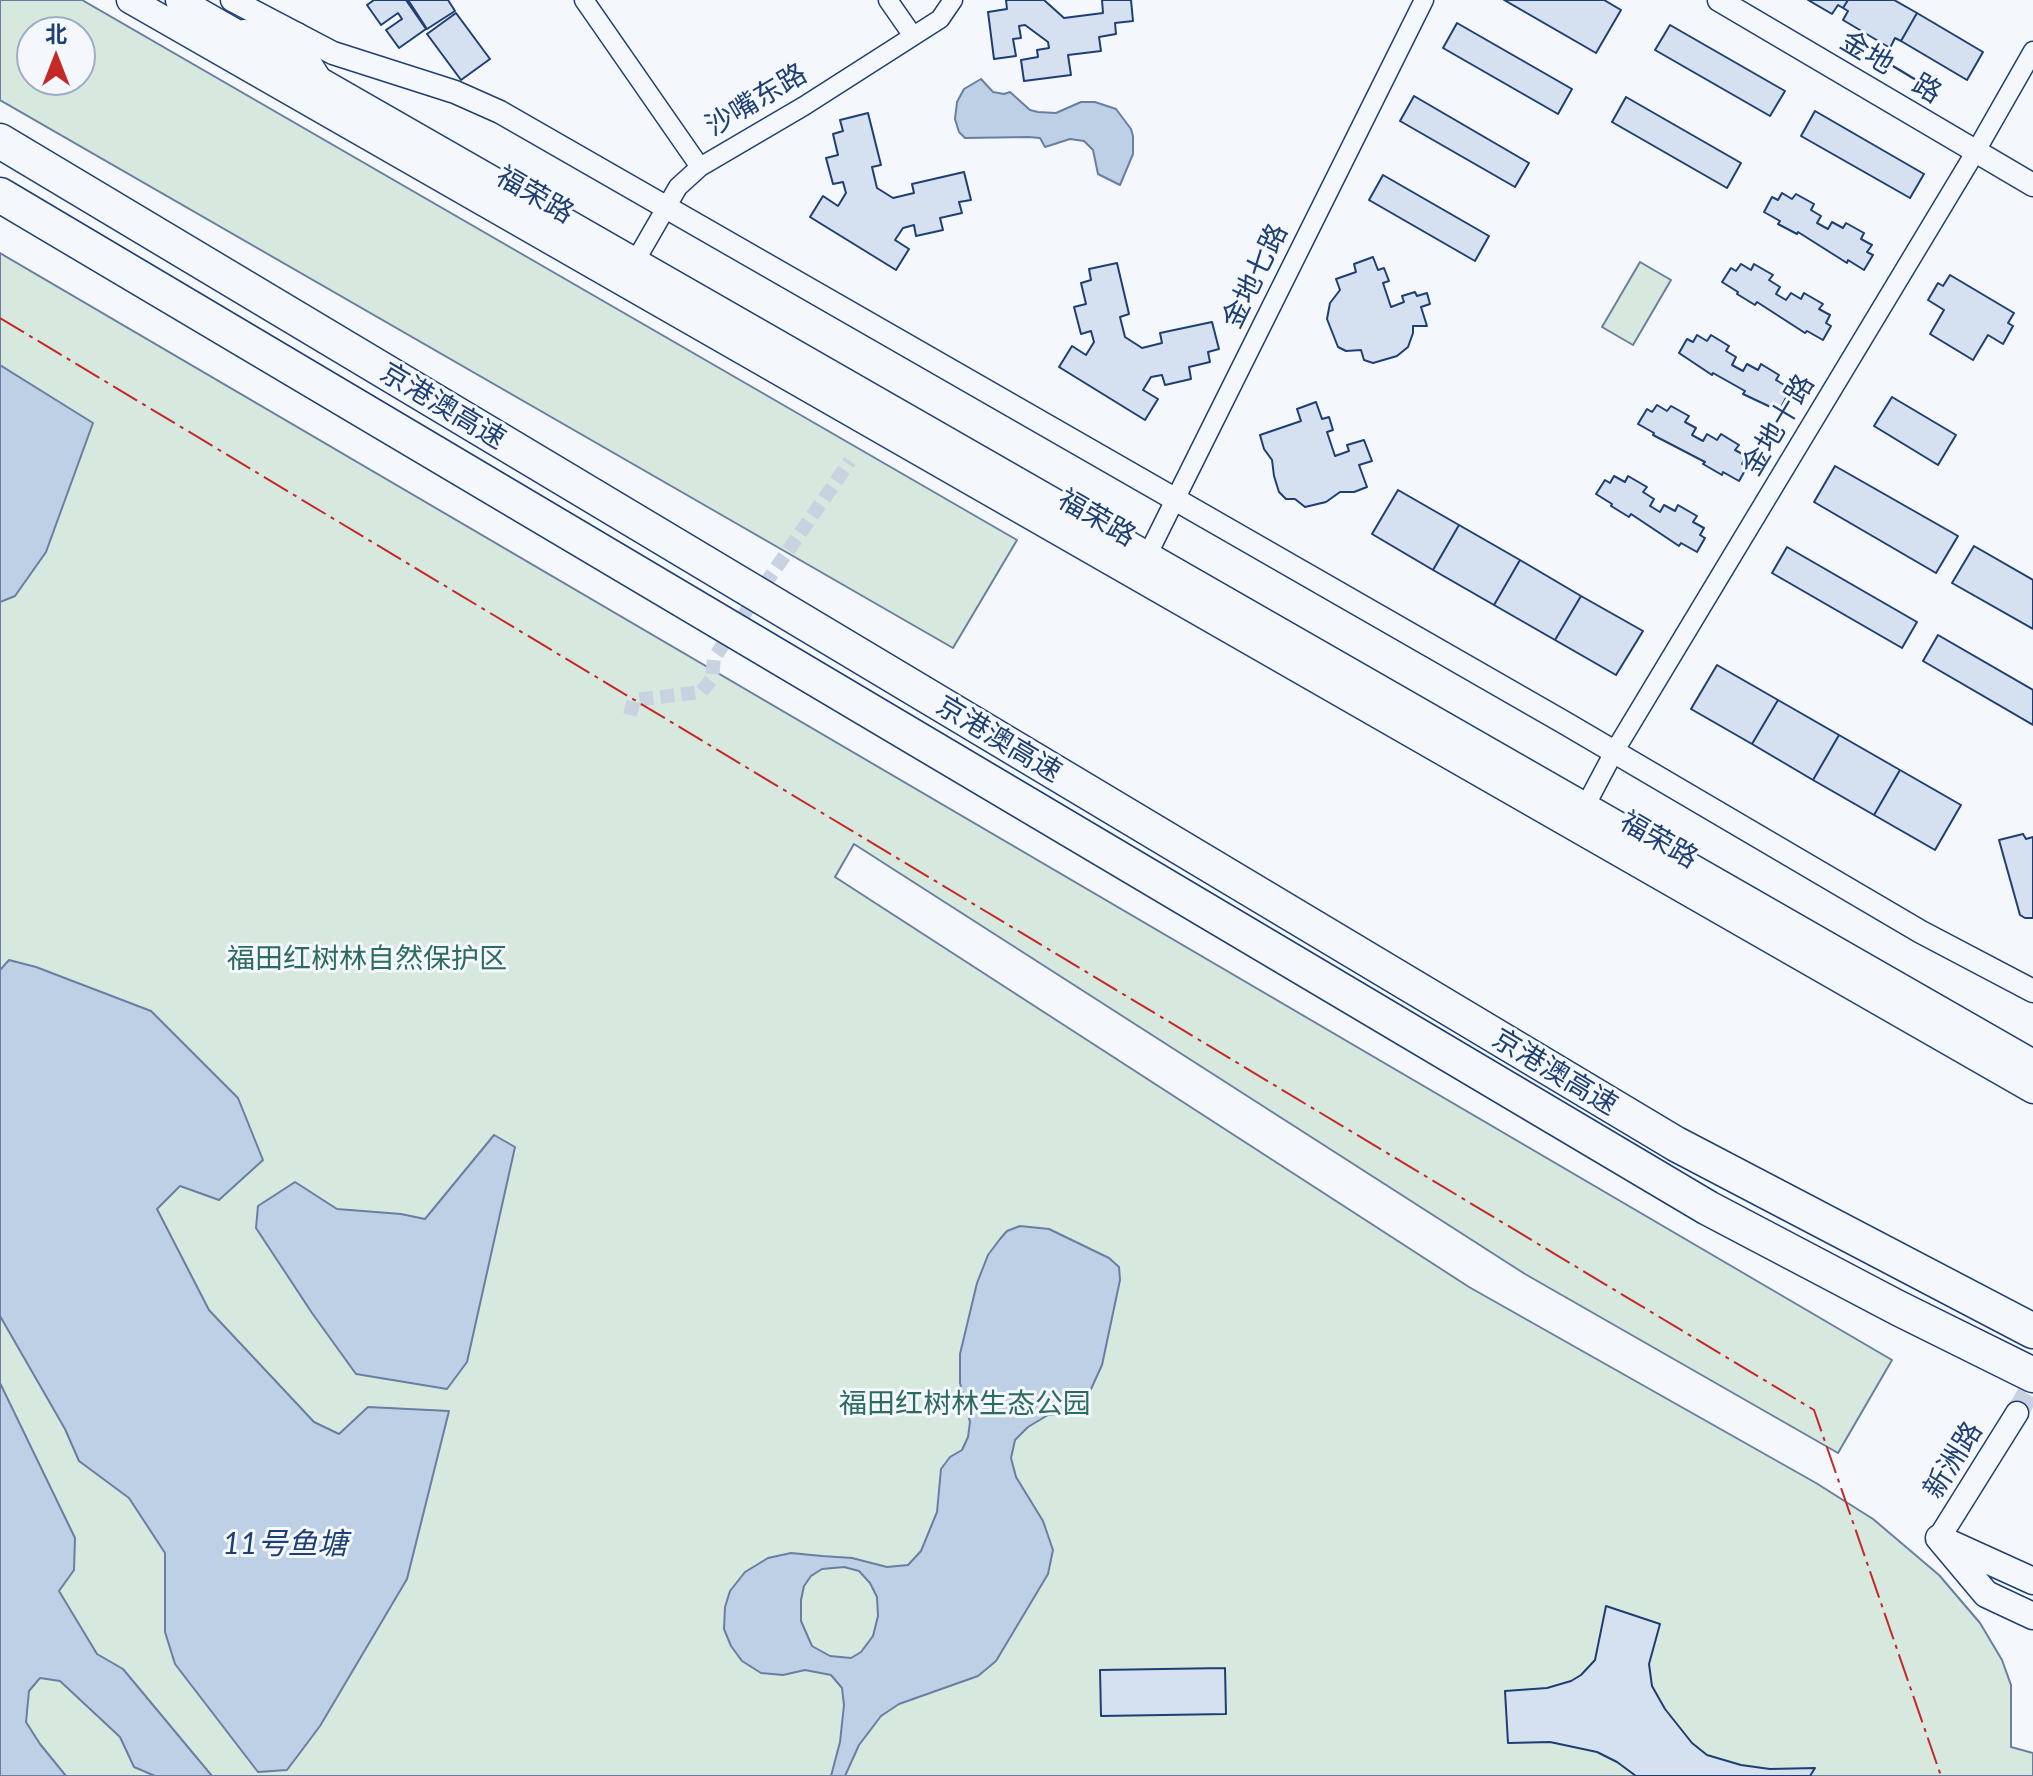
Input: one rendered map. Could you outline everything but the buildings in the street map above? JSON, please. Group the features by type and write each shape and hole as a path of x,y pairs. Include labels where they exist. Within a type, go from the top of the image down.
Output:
{"highway":[{"name":"京港澳高速","path":"0,141 1676,1144 2021,1325"},
{"name":"京港澳高速","path":"0,195 1695,1200 1898,1308 2033,1375"}],"main road":[{"name":"福荣路","path":"130,0 629,272 1580,818 2033,1090"},
{"name":"福荣路","path":"179,0 319,80 629,272"},
{"path":"236,33 296,36 304,57 319,80"},
{"name":"福荣路","path":"1580,818 2033,1063"},
{"path":"1939,1538 2033,1581"},
{"path":"1939,1538 1986,1594 2033,1616"}],"street":[{"path":"232,0 296,36 341,56 440,86 483,103 1614,752 1911,926 2033,991"},
{"path":"584,0 700,167"},
{"path":"888,0 913,36"},
{"name":"沙嘴东路","path":"629,272 678,187 700,167 804,106 940,19 953,0"},
{"name":"金地七路","path":"1141,566 1424,0"},
{"name":"金地一路","path":"1719,0 2033,185"},
{"name":"金地十路","path":"1580,818 1614,752 2033,51"},
{"name":"新洲路","path":"1939,1538 2017,1413"}],"green space":[{"path":"0,0 82,0 1017,540 953,648 0,100"},
{"path":"0,253 1892,1360 1838,1453 1525,1274 854,844 835,877 1469,1287 1816,1483 1873,1519 1939,1575 1980,1623 2002,1660 2011,1685 2011,1747 2033,1753 2033,1776 0,1776"},
{"path":"1640,262 1671,280 1633,345 1602,327"}],"water":[{"path":"981,79 993,92 1010,92 1030,110 1038,112 1056,113 1081,102 1095,102 1116,109 1133,136 1133,154 1120,185 1098,174 1093,150 1084,141 1070,139 1045,147 1040,138 965,138 959,132 955,119 957,102 964,89"},
{"path":"0,365 93,423 46,552 15,596 0,602"},
{"name":"11号鱼塘","path":"9,960 36,967 151,1011 238,1098 263,1160 219,1200 180,1186 157,1209 209,1310 314,1422 339,1434 368,1407 449,1411 407,1579 320,1726 287,1770 258,1772 175,1664 165,1632 165,1553 129,1498 79,1461 65,1429 0,1316 0,970"},
{"path":"494,1135 515,1147 467,1362 447,1389 356,1374 256,1228 258,1206 295,1182 337,1209 425,1219"},
{"path":"1020,1226 1049,1229 1109,1258 1119,1267 1120,1280 1102,1365 1086,1400 1071,1412 1048,1415 1028,1427 1015,1440 1011,1458 1016,1477 1043,1521 1053,1550 1048,1574 996,1661 978,1676 899,1704 881,1716 859,1745 845,1776 831,1776 840,1742 844,1705 842,1688 831,1675 805,1670 783,1675 761,1673 742,1661 724,1629 725,1607 730,1591 745,1572 768,1558 791,1553 852,1558 887,1567 908,1565 921,1551 937,1512 941,1469 950,1457 962,1450 968,1437 970,1422 960,1383 960,1354 977,1283 988,1255 1007,1231","holes":["844,1567 859,1571 877,1597 878,1616 873,1636 861,1652 851,1658 830,1656 812,1646 801,1621 804,1586 811,1576 822,1569"]},
{"path":"0,1383 75,1538 74,1570 59,1591 97,1654 123,1669 212,1776 155,1776 134,1767 120,1737 60,1681 40,1678 29,1691 26,1722 66,1776 0,1776"}],"tunnel":[{"path":"630,715 634,700 701,692 712,679 714,658 850,461"},
{"path":"2017,1413 2033,1385"}],"power":[{"path":"0,318 1814,1410 1941,1776"}],"park label":[{"name":"福田红树林自然保护区","path":"367,959"},
{"name":"福田红树林生态公园","path":"965,1404"}]}
